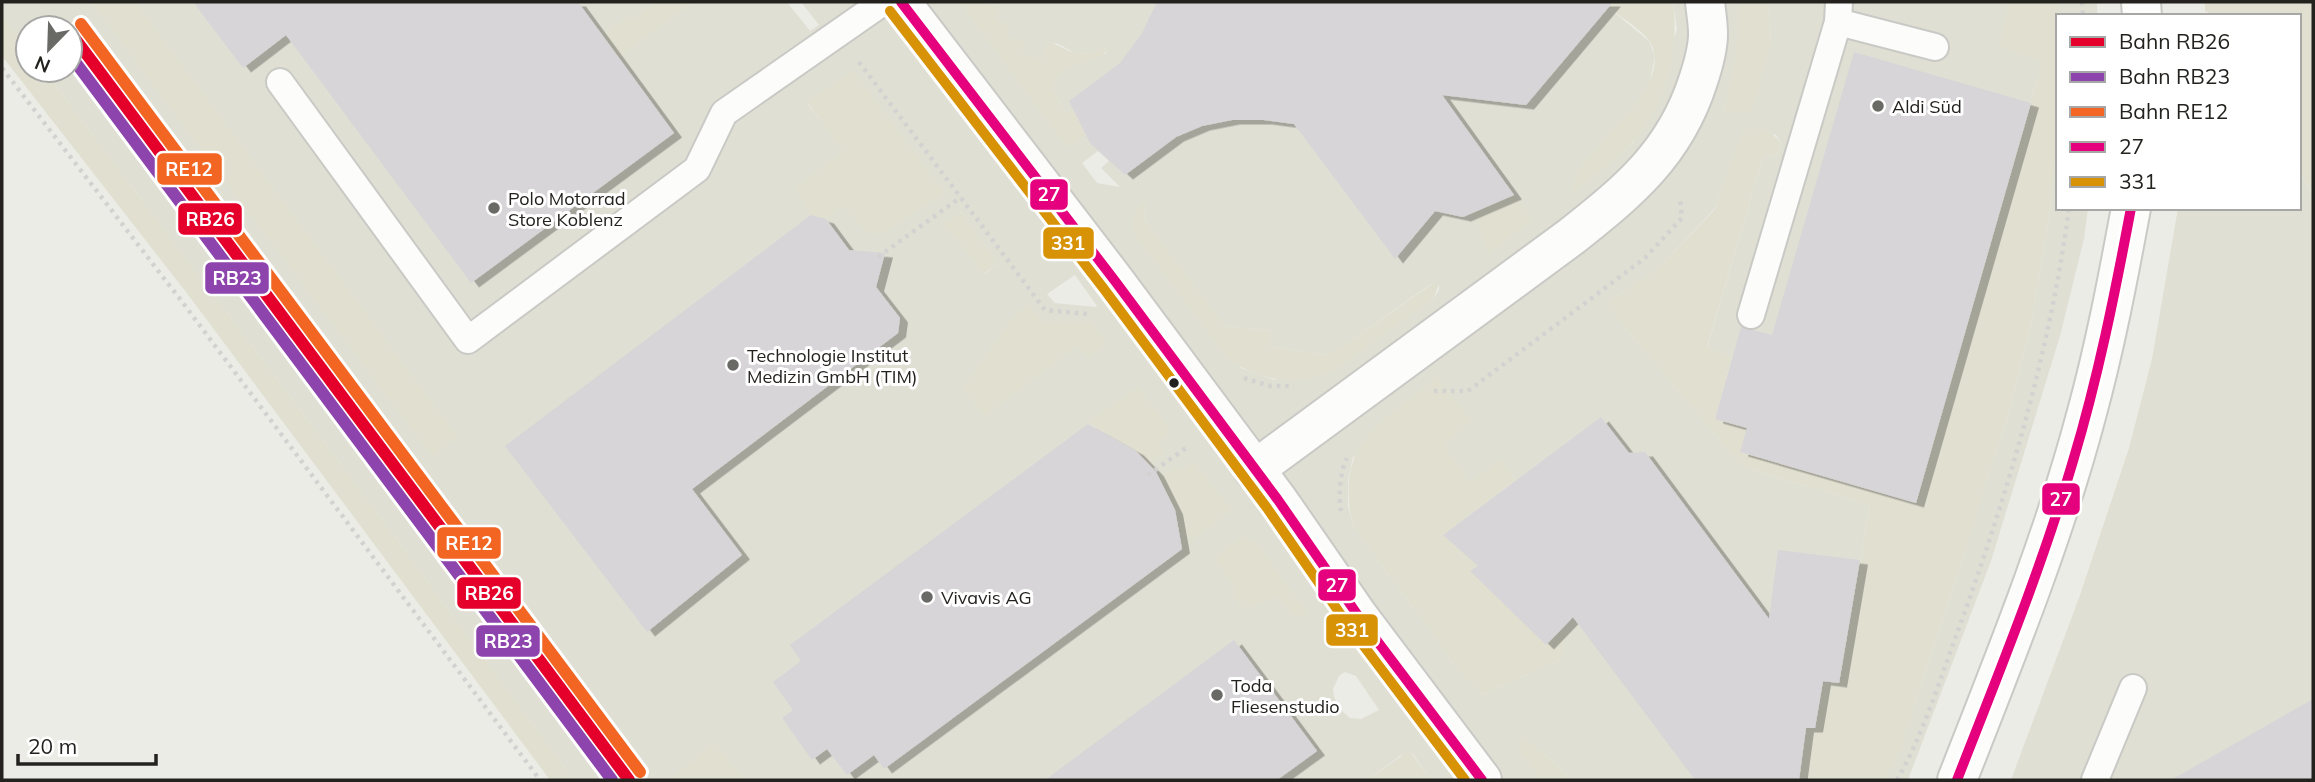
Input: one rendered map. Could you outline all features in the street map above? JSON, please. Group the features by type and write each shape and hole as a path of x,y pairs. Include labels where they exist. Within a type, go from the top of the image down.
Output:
{"street":[{"path":"901,2 1101,263 1359,617 1482,780"},
{"path":"1254,470 1572,236 1624,195 1650,169 1679,129 1692,99 1703,65 1708,35 1705,2"},
{"path":"1957,780 2031,586 2072,467 2110,317 2131,210"}],"lane":[{"path":"280,82 468,340 696,169 724,113 883,2"},
{"path":"1751,315 1839,12 1935,47"},
{"path":"2095,780 2133,688"}],"path":[{"path":"839,34 1045,310 1097,315"},
{"path":"2,68 192,314 540,780"},
{"path":"1433,391 1468,391 1645,258 1682,218 1678,187"},
{"path":"878,257 961,197"},
{"path":"1897,780 1909,760 1936,691 1988,544 2024,425 2047,333 2069,210"},
{"path":"1238,376 1270,386 1300,385"},
{"path":"1148,475 1192,444"},
{"path":"1344,523 1340,503 1343,466 1352,449"}],"shaded area":[{"path":"2,2 90,2 432,456 457,437 136,2 656,2 630,21 627,17 618,58 694,2 787,2 810,31 819,25 801,2 959,2 1068,147 1066,112 1052,89 1057,74 1106,53 1109,47 1092,53 1077,54 1058,44 1046,42 1042,60 1022,55 996,20 997,6 983,2 1611,2 1609,8 1649,41 1655,57 1649,85 1640,100 1593,152 1577,174 1572,193 1633,143 1677,30 1673,2 1738,2 1740,28 1734,71 1723,112 1771,44 1769,2 2008,2 2042,61 1916,503 1740,452 1715,419 1732,357 1707,348 1764,154 1776,157 1781,143 1775,134 1726,179 1715,208 1662,265 1605,304 1742,467 1870,505 1839,683 1823,682 1815,728 1806,728 1799,780 1573,780 1525,737 1520,753 1541,780 1431,780 1413,754 1400,756 1367,780 745,780 715,742 671,778 673,780 574,780 342,465 55,84 84,84 84,14 14,14 14,31 2,15","holes":["807,103 945,193 865,232 843,206 844,151","1098,151 1109,161 1101,168 1120,187 1097,183 1082,163","1147,202 1144,216 1149,226 1226,326 1271,331 1268,346 1326,355 1431,284 1439,284 1434,298 1343,364 1274,380 1241,368 1136,209","961,212 998,263 985,274 944,224","1075,275 1097,306 1055,303 1047,294","1028,305 1043,322 1107,343 1079,346 1012,318","1088,424 1158,444 1165,453 1149,465 1136,451","1444,445 1470,483 1500,460 1516,480 1443,535 1477,566 1470,571 1546,645 1560,631 1564,658 1483,695 1462,675 1353,526 1348,505 1348,481 1353,457","1176,465 1182,470 1182,549 1175,510 1159,478","1257,543 1278,597 1245,608 1231,594 1237,590","1345,672 1356,676 1379,710 1361,719 1350,718 1341,710 1333,689 1339,676"]},
{"path":"90,2 136,2 458,437 432,457"},
{"path":"656,2 694,2 618,58 601,35 627,17 630,21"},
{"path":"959,2 983,2 998,6 996,20 1009,23 1007,37 1026,42 1022,54 1041,60 1046,42 1078,53 1094,52 1111,46 1097,58 1064,72 1052,89 1066,112 1074,110 1086,134 1067,148"},
{"path":"1611,2 1673,2 1672,58 1663,94 1645,127 1619,156 1571,194 1577,174 1586,160 1630,111 1652,76 1655,59 1650,42 1637,28 1608,7"},
{"path":"1738,2 1769,2 1771,44 1752,112 1723,112 1735,57"},
{"path":"2008,2 2059,2 2059,14 2056,14 2056,152 2050,211 2030,329 2007,420 1900,752 1884,780 1799,780 1806,728 1815,728 1823,681 1839,683 1870,505 1742,467 1605,304 1662,265 1715,209 1743,129 1769,132 1781,143 1776,157 1764,154 1707,347 1732,357 1715,419 1747,428 1740,452 1916,503 2042,61 1999,47"},
{"path":"2059,2 2097,2 2097,14 2059,14"},
{"path":"2205,2 2313,2 2313,195 2301,174 2301,14 2210,14 2205,11"},
{"path":"2,15 14,31 14,71 2,56"},
{"path":"853,70 945,193 883,234 865,232 843,206 826,219 811,215 795,187 843,151 807,102"},
{"path":"24,84 55,84 342,465 574,780 550,780 189,296"},
{"path":"2056,152 2056,210 2088,210 2084,239 2060,336 1991,561 1908,780 1884,780 1900,752 2007,420 2030,329 2050,211"},
{"path":"2301,174 2313,196 2313,780 2011,780 2080,595 2129,448 2152,359 2178,210 2301,210"},
{"path":"1514,195 1534,219 1488,254 1474,212"},
{"path":"1144,199 1147,202 1144,216 1149,226 1226,326 1271,331 1269,346 1326,355 1432,284 1439,284 1434,298 1334,370 1315,378 1301,380 1262,376 1226,357 1134,234 1132,221 1136,209"},
{"path":"961,212 998,263 984,274 943,223"},
{"path":"1028,304 1043,322 1091,321 1107,343 1088,358 1078,346 985,416 962,389 1012,318"},
{"path":"1437,377 1472,421 1444,445 1470,482 1500,459 1516,480 1443,535 1478,566 1471,571 1546,645 1560,631 1563,637 1564,658 1483,695 1462,675 1353,526 1349,498 1350,474 1356,455 1380,422"},
{"path":"1138,386 1172,432 1158,444 1165,453 1149,465 1120,441 1087,423"},
{"path":"1194,462 1232,510 1182,549 1175,510 1159,477 1176,465 1182,470"},
{"path":"1240,537 1257,543 1309,614 1300,618 1292,614 1278,597 1246,608 1240,606 1231,594 1236,590 1214,559"},
{"path":"1525,737 1573,780 1541,780 1520,753 1521,740"},
{"path":"715,742 745,780 671,778"},
{"path":"1406,753 1412,754 1431,780 1367,780"}],"building":[{"name":"Polo Motorrad Store Koblenz","path":"193,2 578,2 674,133 471,283 286,35 243,68"},
{"path":"1157,2 1613,2 1526,105 1442,95 1514,195 1463,217 1435,211 1395,259 1294,124 1232,120 1202,126 1176,137 1125,175 1090,143 1069,101 1120,63 1142,33"},
{"path":"1854,52 2031,103 1916,503 1740,452 1747,428 1715,419 1741,327 1772,335"},
{"name":"Technologie Institut Medizin GmbH (TIM)","path":"811,215 826,219 849,250 885,253 876,287 900,318 898,333 692,489 742,555 647,632 505,446"},
{"path":"1601,417 1629,453 1645,452 1769,619 1778,550 1860,560 1839,683 1823,681 1815,728 1806,728 1799,780 1695,780 1573,617 1546,645 1470,571 1478,566 1443,535"},
{"name":"Vivavis AG","path":"1088,424 1136,451 1156,472 1175,510 1182,549 884,769 874,755 847,775 827,749 812,760 782,718 793,710 773,682 801,661 790,645"},
{"name":"Toda Fliesenstudio","path":"1234,640 1317,751 1277,780 1045,780"},
{"path":"2313,699 2313,780 2171,780"}],"rail line":[{"name":"RE12","path":"84,28 640,772"},
{"name":"RB26","path":"84,51 629,780"},
{"name":"RB23","path":"84,74 612,780"}],"transit line":[{"name":"27","path":"901,2 1115,281 1278,500 1359,617 1482,780"},
{"name":"331","path":"890,11 1104,289 1267,508 1348,625 1465,780"},
{"name":"27","path":"1957,780 2061,502 2090,398 2131,210"}],"place":[{"name":"Aldi Süd","path":"1878,106"},
{"name":"Polo Motorrad Store Koblenz","path":"494,208"},
{"name":"Technologie Institut Medizin GmbH (TIM)","path":"733,365"},
{"name":"Vivavis AG","path":"927,597"},
{"name":"Toda Fliesenstudio","path":"1217,695"}]}
